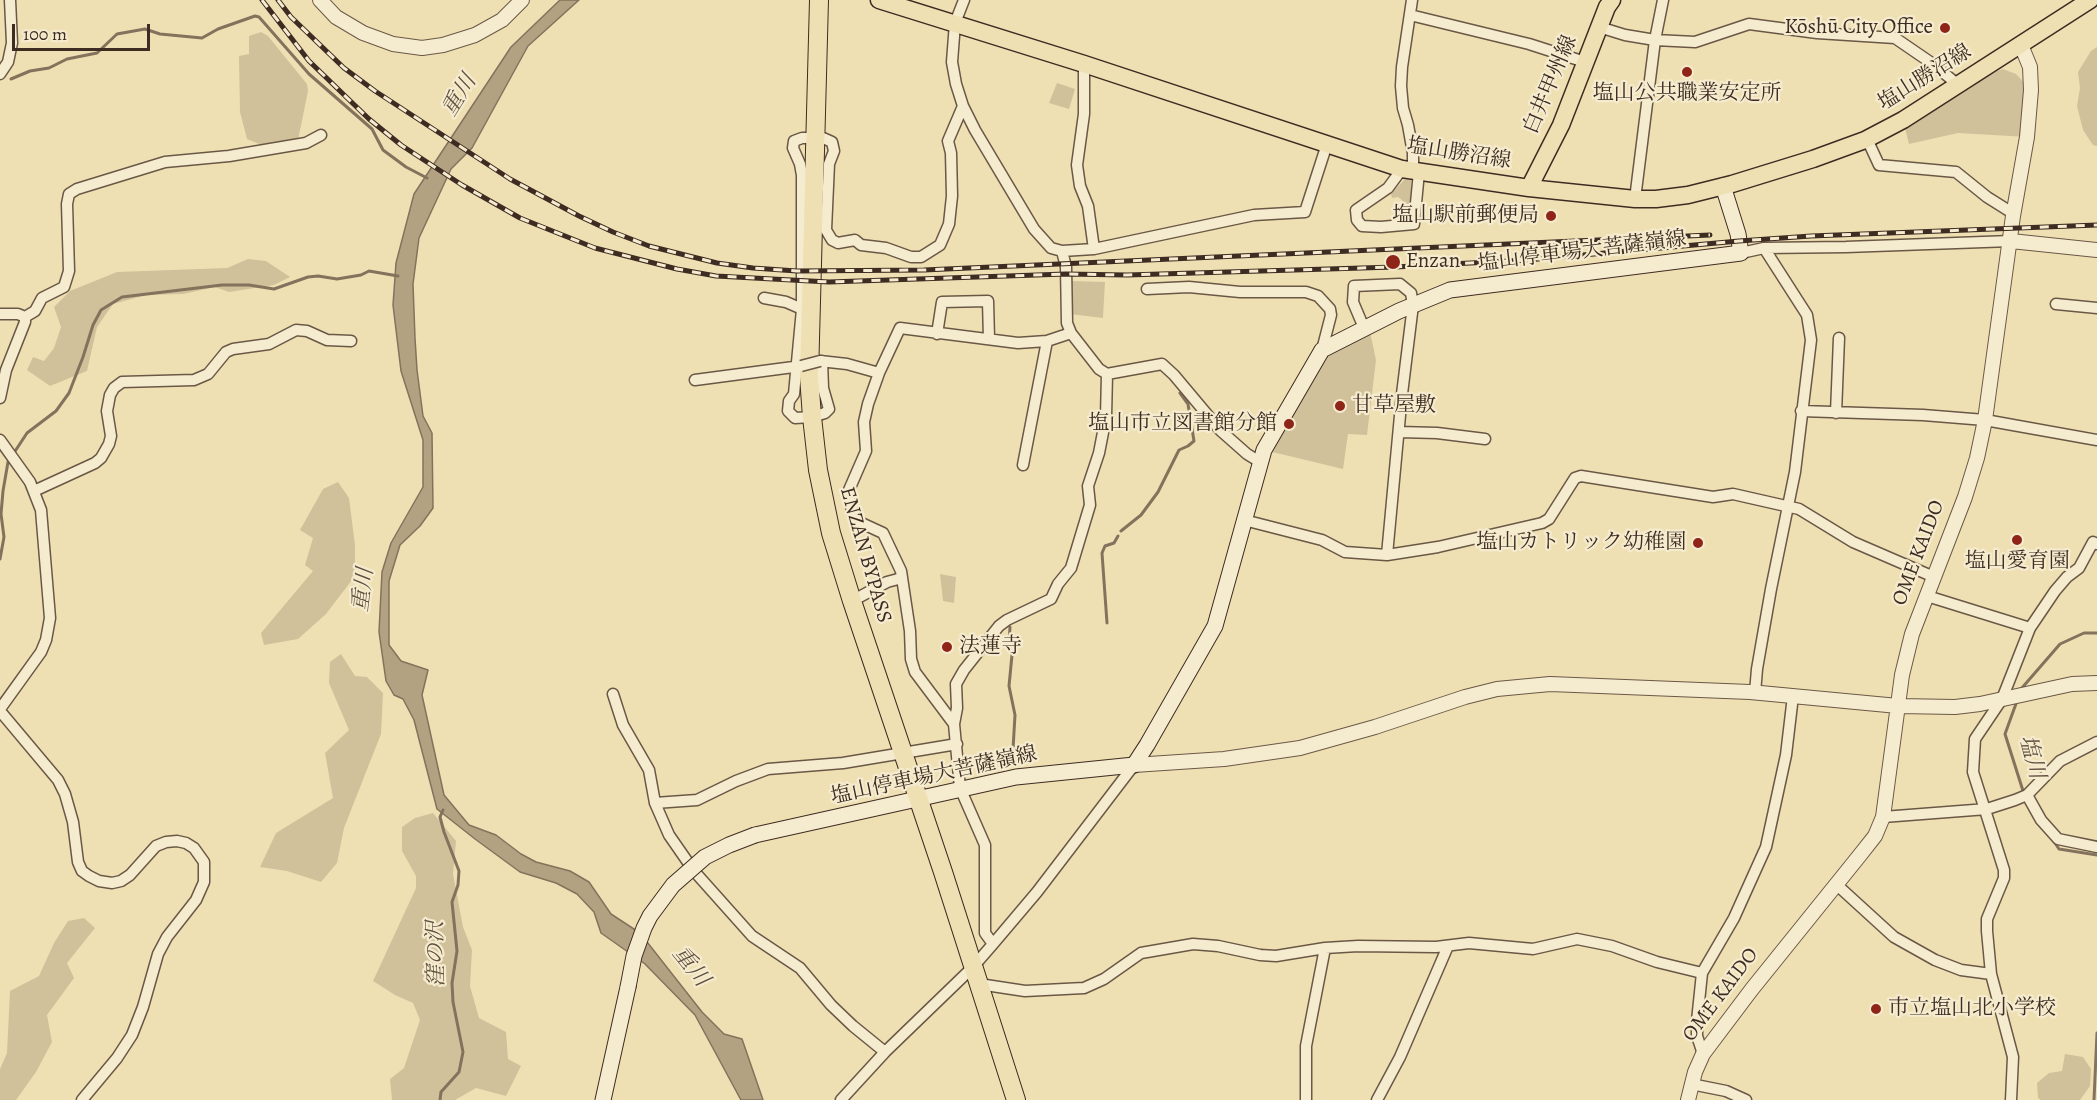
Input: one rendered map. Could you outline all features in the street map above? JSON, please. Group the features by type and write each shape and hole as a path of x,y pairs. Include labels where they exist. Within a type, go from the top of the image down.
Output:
{"highway":[{"name":"ENZAN BYPASS","path":"819,0 809,376 818,470 831,532 852,601 1016,1100"}],"main road":[{"name":"塩山勝沼線","path":"879,0 1412,171 1529,188 1635,199 1688,195 1813,159 1867,140 1903,120 2021,45"},
{"name":"白井甲州線","path":"1529,188 1561,126 1607,7 1612,0"},
{"path":"2021,45 2090,0"},
{"path":"1723,186 1738,234 1740,253"},
{"name":"塩山停車場大菩薩嶺線","path":"1322,350 1413,305 1450,290 1740,253"},
{"path":"1134,765 1148,745 1215,626 1264,450 1322,350"},
{"name":"塩山停車場大菩薩嶺線","path":"603,1100 634,956 644,928 673,885 705,857 755,835 960,788 1016,777 1134,765"}],"street":[{"path":"0,74 8,62 12,43 10,0"},
{"path":"320,0 336,17 363,33 393,44 422,48 442,45 475,35 502,20 522,0"},
{"path":"964,0 955,24 952,62 963,106 1034,229 1052,248 1062,252 1094,249 1254,215 1305,212 1327,144"},
{"path":"1412,0 1401,86 1403,108 1413,153 1414,224 1362,226 1357,220 1356,210 1412,171"},
{"path":"1635,199 1655,40 1663,0"},
{"path":"1410,15 1529,44 1585,62"},
{"path":"1599,27 1625,35 1655,40 1695,42 1749,24 1818,33 1895,38 1934,64 1957,84"},
{"name":"OME KAIDO","path":"1688,1100 1691,1084 1703,1054 1875,836 1883,817 1902,675 1912,634 1965,497 1977,458 1985,420 2014,214 2026,146 2031,90 2030,67 2021,45"},
{"path":"1084,64 1084,114 1077,165 1080,186 1088,206 1094,249"},
{"path":"821,361 822,388 829,409 825,413 812,417 795,418 788,411 799,366 802,309 802,175 793,144 797,140 814,138 830,140 834,146 829,164 826,230 832,240 838,243 855,240 861,245 886,248 911,257 921,256 940,245 949,224 952,196 951,153 948,141 963,106"},
{"path":"25,317 35,311 42,298 64,287 69,271 67,204 69,194 77,189 165,162 229,156 306,142 321,135"},
{"path":"1867,140 1879,165 1956,172 1980,192 2014,214"},
{"path":"1740,253 1764,248 2011,241 2097,250"},
{"path":"1755,693 1757,669 1795,472 1810,339 1807,315 1764,248"},
{"path":"1062,252 1066,267 1066,315 1071,333 1099,369 1107,374 1162,364 1221,431 1247,454 1260,462"},
{"path":"1364,328 1353,302 1354,285 1400,284 1410,294 1413,305 1387,555"},
{"path":"1147,290 1189,287 1240,292 1305,292 1318,296 1330,309 1331,315 1322,350"},
{"path":"764,298 786,302 802,309"},
{"path":"937,334 942,302 988,301 989,339"},
{"path":"2056,304 2097,308"},
{"path":"0,314 18,314 25,317"},
{"path":"0,398 6,370 24,329 25,317"},
{"path":"954,724 915,672 910,659 910,631 902,571 883,533 859,522 853,514 849,490 866,451 864,422 879,373 900,328 1018,343 1047,341 1071,333"},
{"path":"34,491 101,458 111,436 107,411 110,395 114,388 122,382 194,380 208,374 226,352 269,344 296,330 307,331 327,340 351,341"},
{"path":"1836,413 1839,338"},
{"path":"1023,465 1047,341"},
{"path":"695,380 821,361 847,364 879,373"},
{"path":"993,944 985,933 985,845 960,788 954,724 957,708 956,684 964,670 999,626 1051,599 1058,584 1071,568 1090,505 1088,486 1106,417 1107,374"},
{"path":"1801,411 1923,415 1985,420 2097,440"},
{"path":"1399,432 1437,433 1485,439"},
{"path":"0,440 34,491 43,525 50,618 46,640 33,666 0,710 58,780 65,794 73,822 78,862 82,871 99,881 112,883 121,881 130,875 156,846 165,842 177,841 194,848 204,862 204,882 196,900 166,937 158,954 144,1007 132,1035 117,1058 82,1100"},
{"path":"1244,520 1323,540 1345,552 1387,555 1438,547 1542,523 1550,519 1575,478 1581,476 1713,497 1733,494 1799,509 1853,542 1934,577"},
{"path":"2011,1100 2013,1057 1991,974 1987,919 2004,878 2004,870 1987,809 1973,772 1975,739 2002,699 2030,628 2067,576 2079,568 2093,543 2097,544"},
{"path":"852,601 887,582 902,578"},
{"path":"1927,596 2030,628"},
{"path":"841,1100 885,1052 976,975 993,944 1037,892 1134,765 1224,759 1300,748 1375,727 1465,697 1497,689 1550,684 1755,693 1898,706 1955,707 1980,704 2072,684 2097,683"},
{"path":"612,694 623,726 649,770 655,803 669,835 694,871 752,936 800,968 838,1012 885,1052"},
{"path":"1703,1054 1697,1036 1702,974 1734,918 1766,847 1786,755 1793,696"},
{"path":"1883,817 1987,809 2015,800 2027,795 2060,761 2097,742"},
{"path":"655,803 697,800 736,781 768,770 843,763 957,744"},
{"path":"2027,795 2041,820 2058,839 2097,848"},
{"path":"1837,885 1894,937 1935,960 1961,970 1991,974"},
{"path":"976,975 1024,991 1084,988 1104,979 1141,953 1193,944 1276,956 1325,948 1448,946 1469,943 1533,949 1577,939 1612,946 1657,962 1702,974"},
{"path":"1377,1100 1404,1048 1448,946"},
{"path":"1306,1100 1306,1046 1325,948"},
{"path":"1691,1084 1726,1091 1746,1100"}],"shaded area":[{"path":"560,0 579,0 528,46 472,148 451,169 419,238 413,284 415,338 423,416 432,433 433,508 420,526 400,545 389,581 389,645 401,661 428,670 422,695 444,795 469,825 496,835 536,862 570,871 589,882 611,914 640,933 702,1012 724,1034 742,1039 763,1100 741,1100 695,1015 645,964 601,933 594,912 577,894 556,883 520,872 437,809 414,720 403,699 394,695 386,681 379,632 382,572 391,543 423,487 423,440 401,371 393,305 396,263 414,194 511,47"},
{"path":"261,32 268,36 307,84 308,91 298,140 264,146 247,139 240,112 239,56 249,54 249,36"},
{"path":"2097,47 2097,146 2093,145 2083,130 2077,106 2080,88 2078,72 2091,51"},
{"path":"2003,69 2016,74 2031,90 2027,137 1958,133 1909,144 1903,120 1957,84"},
{"path":"1057,83 1075,89 1069,109 1049,103"},
{"path":"1405,179 1411,180 1412,216 1405,217 1404,204 1401,199 1392,198 1391,194"},
{"path":"248,259 266,261 290,277 274,285 229,292 215,287 183,294 146,295 113,304 97,327 87,371 50,386 27,370 33,357 44,361 54,348 61,327 54,307 70,291 117,272 227,268"},
{"path":"1069,281 1105,282 1103,318 1070,314"},
{"path":"1369,327 1376,360 1367,435 1348,434 1343,469 1264,450 1317,358"},
{"path":"338,482 349,498 355,545 355,576 326,614 298,639 264,645 261,633 313,571 305,565 313,538 300,530 323,489"},
{"path":"940,574 956,577 954,603 943,601"},
{"path":"341,654 355,676 367,677 383,693 381,734 344,828 337,863 321,882 287,871 260,867 276,833 333,798 325,753 349,730 329,683 330,662"},
{"path":"433,813 456,841 453,874 463,927 472,950 470,986 479,1018 506,1032 508,1059 521,1066 506,1096 476,1088 455,1100 392,1100 390,1079 404,1068 420,1020 413,1003 373,981 416,888 416,876 402,851 402,827 415,818"},
{"path":"84,918 95,928 67,963 74,978 47,1015 52,1042 36,1072 16,1100 0,1100 0,1069 7,1053 10,991 39,976 54,943 68,921"},
{"path":"2065,1054 2083,1057 2091,1069 2090,1086 2080,1100 2041,1100 2038,1098 2037,1083 2049,1073 2062,1071"}],"waterway":[{"path":"11,79 30,71 49,68 67,59 97,53 117,34 145,29 160,34 202,38 218,29 255,16 259,17 309,74 372,129 383,150 406,167 427,178"},
{"path":"0,559 4,537 1,514 8,462 27,433 56,411 69,393 93,325 101,310 122,297 222,285 249,285 274,289 308,277 337,279 361,275 369,271 398,276"},
{"path":"1121,531 1141,515 1158,492 1179,450 1194,441 1188,404 1180,393"},
{"path":"1107,623 1102,553 1105,546 1114,543 1118,536"},
{"path":"1010,627 1009,643 1012,655 1009,686 1015,715 1013,749"},
{"name":"塩川","path":"2021,689 2060,644 2084,633 2097,633"},
{"name":"塩川","path":"2017,701 2005,734 2024,794"},
{"name":"窪の沢","path":"440,1100 441,1092 459,1072 463,1052 453,1002 452,983 457,951 452,902 458,885 459,871 440,817 443,810"},
{"name":"塩川","path":"2053,840 2059,849 2097,855"},
{"name":"塩川","path":"2094,1100 2097,1033"}],"railway":[{"path":"262,0 309,61 369,119 401,145 462,185 520,218 595,248 677,269 716,276 829,282 1395,267 1527,260 1811,236 2097,225"},
{"path":"278,0 291,17 344,68 375,91 510,179 613,232 649,246 717,263 797,271 924,270 1710,235"}],"place":[{"name":"Kōshū City Office","path":"1945,28"},
{"name":"塩山公共職業安定所","path":"1687,72"},
{"name":"塩山駅前郵便局","path":"1551,216"},
{"name":"Enzan","path":"1393,262"},
{"name":"甘草屋敷","path":"1340,406"},
{"name":"塩山市立図書館分館","path":"1289,424"},
{"name":"塩山愛育園","path":"2017,540"},
{"name":"塩山カトリック幼稚園","path":"1698,543"},
{"name":"法蓮寺","path":"947,647"},
{"name":"市立塩山北小学校","path":"1876,1009"}],"water label":[{"name":"重川","path":"460,96"},
{"name":"重川","path":"364,590"},
{"name":"重川","path":"690,967"}]}
